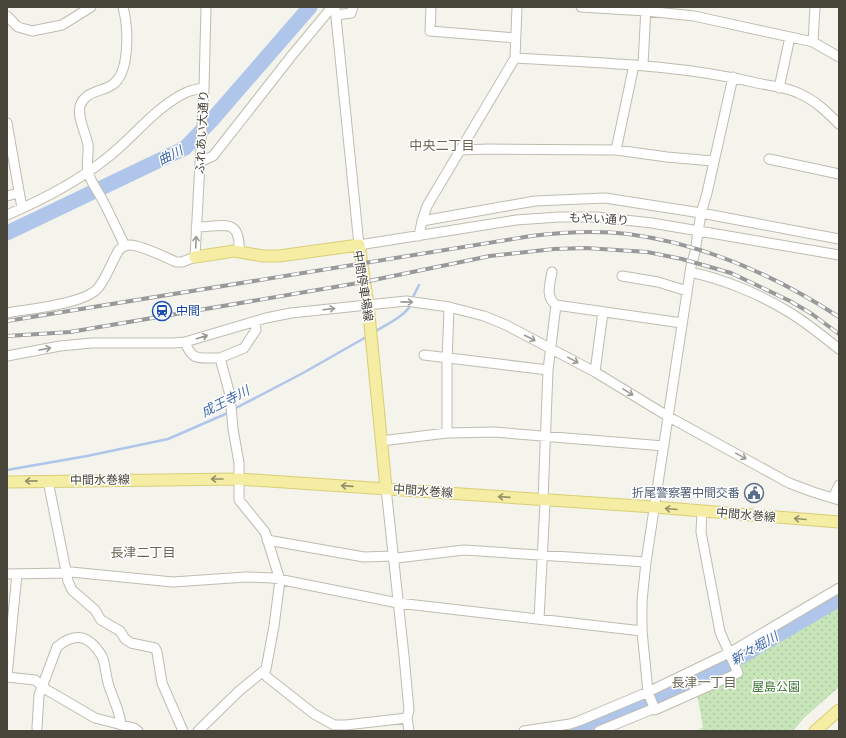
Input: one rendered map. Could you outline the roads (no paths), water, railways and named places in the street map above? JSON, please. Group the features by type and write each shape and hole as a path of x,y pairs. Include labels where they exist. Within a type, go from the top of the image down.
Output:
{"main road":[{"name":"中間停車場線","path":"195,257 234,251 263,256 279,256 359,245 368,304 386,488"},
{"name":"中間水巻線","path":"7,482 239,479 654,507 839,522"},
{"path":"816,731 839,710"}],"street":[{"path":"7,16 18,27 32,32 62,25 91,7"},
{"path":"123,7 127,24 125,60 120,74 114,84 106,89 91,93 86,97 80,108 80,115 88,145 88,172 109,211 124,246"},
{"name":"ふれあい大通り","path":"195,257 204,88 206,7"},
{"path":"334,10 352,13 353,7"},
{"path":"432,7 430,31 515,38"},
{"path":"420,236 422,220 427,206 515,58 517,7"},
{"path":"581,7 694,11 813,42 839,57"},
{"path":"813,42 815,7"},
{"path":"616,150 638,65 646,9"},
{"path":"200,162 213,156 288,60 334,10"},
{"path":"334,10 359,245"},
{"path":"779,88 790,37"},
{"path":"515,58 638,65 696,71 733,77 797,92 814,101 839,124"},
{"path":"654,708 648,692 642,630 642,601 646,562 690,272 699,231 701,213 707,193 733,77"},
{"path":"7,215 60,190 88,172 125,143 168,103 188,92 204,88"},
{"path":"7,123 22,208"},
{"path":"461,150 616,150 667,157 713,161"},
{"path":"769,158 839,174"},
{"path":"7,196 19,193"},
{"path":"422,220 535,201 592,197 622,200 701,213 839,239"},
{"name":"もやい通り","path":"359,245 516,220 559,217 624,219 839,255"},
{"path":"196,227 230,226 235,229 239,235 239,252"},
{"path":"821,252 824,237"},
{"path":"7,312 59,304 85,298 98,288 119,250 124,246 138,246 176,262 182,262 195,257"},
{"path":"552,272 549,296 556,305 682,323"},
{"path":"690,272 711,276 775,304 792,314 839,348"},
{"path":"622,276 658,282 687,291"},
{"path":"7,356 60,346 92,342 155,344 185,342 255,321 291,313 368,304 406,301 449,306 484,316 506,325 551,348 789,483 836,499 839,485"},
{"path":"539,619 545,504 543,500 548,370 556,305"},
{"path":"447,433 449,306"},
{"path":"595,372 603,312"},
{"path":"185,342 189,353 197,358 220,358 244,348 256,330 255,321"},
{"path":"424,355 548,370"},
{"path":"198,731 239,691 266,669 274,626 280,580 265,532 239,500 239,463 233,429 230,395 220,358"},
{"path":"381,440 447,433 494,432 664,446"},
{"path":"48,481 68,581 72,590 95,610 101,620 120,631 125,639 131,643 155,648 162,683 183,731"},
{"path":"386,488 409,710 407,718 409,731"},
{"path":"599,731 654,708 656,710 738,673 720,632 701,532 702,511"},
{"path":"267,540 364,557 393,556 397,558 464,550 646,562"},
{"path":"7,574 71,572 173,582 246,577 273,578 398,604 642,630"},
{"path":"17,574 7,676 35,680 42,687 95,718 134,728 138,731"},
{"path":"524,731 570,724 648,692 729,653 839,588"},
{"path":"37,728 39,695 57,646 63,641 77,637 83,638 94,646 102,656 108,685 120,717 121,725"},
{"path":"264,672 267,677 314,714 334,725 407,718"}],"waterway":[{"name":"曲川","path":"7,233 185,148 211,121 310,7"},
{"name":"成王寺川","path":"412,299 419,285"},
{"name":"成王寺川","path":"374,332 400,316 409,308 411,304"},
{"name":"成王寺川","path":"234,409 303,373 368,336"},
{"name":"成王寺川","path":"7,470 87,456 168,439 230,412"},
{"name":"新々堀川","path":"578,731 685,685 737,659 839,599"}],"railway":[{"path":"7,321 531,236 592,232 628,234 656,239 684,245 712,254 765,275 839,317"},
{"path":"7,336 70,332 364,282 490,256 554,249 586,248 647,252 682,259 731,273 790,301 812,314 839,334"}],"place":[{"name":"中間","path":"162,311"},
{"name":"折尾警察署中間交番","path":"754,493"}],"district":[{"name":"中央二丁目","path":"442,145"},
{"name":"長津二丁目","path":"143,552"},
{"name":"長津一丁目","path":"704,682"}],"park label":[{"name":"屋島公園","path":"776,687"}]}
